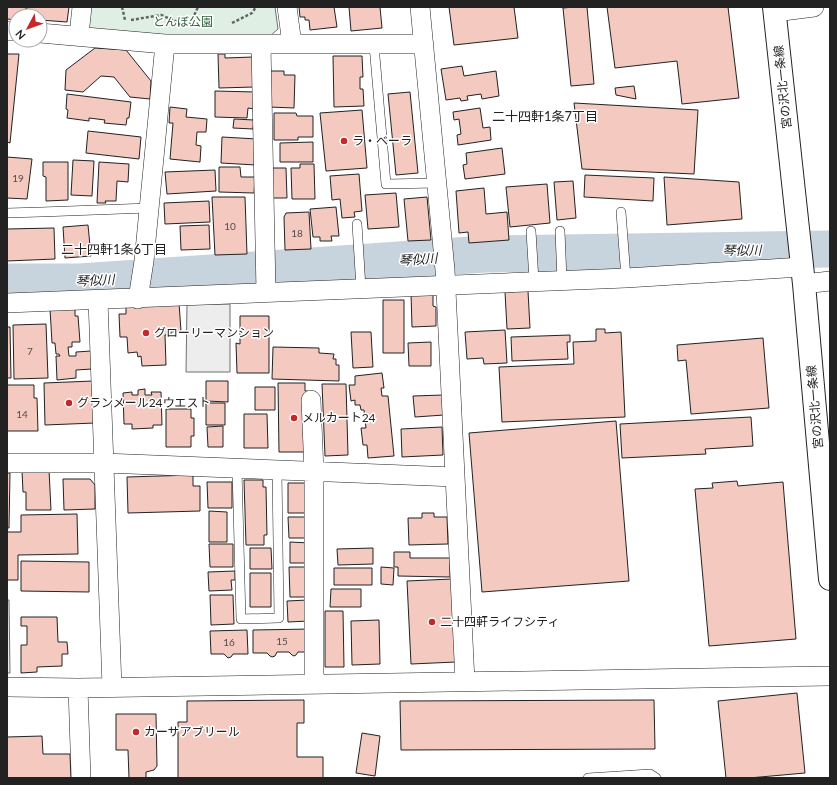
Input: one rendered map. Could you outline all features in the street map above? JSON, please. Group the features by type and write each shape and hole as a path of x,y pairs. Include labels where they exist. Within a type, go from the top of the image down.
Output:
{"main road":[{"name":"宮の沢北一条線","path":"775,9 802,262 830,579"}],"street":[{"path":"79,35 82,7"},
{"path":"287,7 292,44"},
{"path":"420,7 445,277 465,681"},
{"path":"775,9 814,7"},
{"path":"48,33 79,35 165,44 424,44"},
{"path":"139,292 144,261 165,44"},
{"path":"261,44 266,287"},
{"path":"7,304 98,300 139,292 533,274 561,271 626,270 802,262 830,281"},
{"path":"98,300 112,687"},
{"path":"311,400 314,472 314,684"},
{"path":"7,463 104,463 455,477"},
{"path":"7,687 78,688 830,676"},
{"path":"78,688 82,778"}],"lane":[{"path":"374,45 386,184 437,183"},
{"path":"7,212 148,208"},
{"path":"621,212 626,270"},
{"path":"357,224 360,282"},
{"path":"560,231 561,271"},
{"path":"531,234 533,274"},
{"path":"237,469 241,619 279,618 277,470"},
{"path":"588,778 650,774 656,778"}],"path":[{"path":"122,7 125,21 161,15 182,24"},
{"path":"189,27 198,7"},
{"path":"228,25 252,13 256,7"}],"green space":[{"name":"とんぼ公園","path":"91,7 275,7 278,29 270,36 161,38 88,28"}],"shaded area":[{"path":"187,304 230,304 230,372 186,372"},
{"path":"7,600 9,600 10,673 7,673"}],"building":[{"path":"7,7 26,7 8,8 7,19"},
{"path":"69,7 67,22 48,21 48,8 27,8"},
{"path":"299,7 334,7 337,27 310,30 309,20 305,20 305,17 300,17"},
{"path":"349,7 380,7 382,28 351,31"},
{"path":"449,7 514,7 518,38 454,45"},
{"path":"587,7 594,84 571,86 563,8"},
{"path":"607,7 728,7 739,98 682,104 677,61 615,68"},
{"path":"95,48 126,50 151,81 150,99 130,97 114,77 101,76 83,92 65,90 66,70"},
{"path":"7,54 19,54 10,143 7,142"},
{"path":"218,54 225,54 225,58 253,57 254,87 219,88"},
{"path":"333,56 362,56 363,77 360,77 360,89 363,89 364,106 334,107"},
{"path":"462,66 464,76 496,71 499,96 482,99 481,94 467,96 468,100 461,101 460,98 446,100 441,69"},
{"path":"270,71 284,71 284,75 295,75 294,108 269,107"},
{"path":"634,86 636,99 616,95 615,88"},
{"path":"215,91 256,92 255,109 248,108 247,118 215,117"},
{"path":"410,92 418,173 396,175 388,94"},
{"path":"67,94 131,102 129,118 127,118 126,125 104,123 105,120 89,118 89,121 67,118"},
{"path":"574,103 698,110 694,174 582,169"},
{"path":"170,107 187,109 186,117 207,119 206,132 197,132 196,145 201,146 200,162 170,159 173,123 169,123"},
{"path":"480,108 483,128 490,127 491,140 458,145 457,135 461,134 459,119 454,120 453,112"},
{"name":"ラ・ベーラ","path":"362,110 367,168 326,171 320,113"},
{"path":"274,113 296,113 297,116 313,116 313,137 298,137 298,140 274,140"},
{"path":"234,119 254,120 253,129 233,128"},
{"path":"88,131 141,137 139,159 86,153"},
{"path":"222,137 257,139 256,165 221,163"},
{"path":"313,142 313,162 280,162 280,143"},
{"path":"502,148 505,174 465,179 463,165 467,164 466,153"},
{"path":"7,157 32,159 27,199 7,198"},
{"path":"73,160 94,161 92,196 71,195"},
{"path":"43,162 68,162 68,200 46,201 46,177 43,176"},
{"path":"99,162 129,164 128,182 117,181 116,201 97,203"},
{"path":"300,164 314,164 315,199 292,199 291,168 300,168"},
{"path":"219,167 240,167 241,177 255,177 254,193 219,192"},
{"path":"271,168 286,168 287,198 273,198"},
{"path":"215,170 216,191 167,194 165,172"},
{"path":"359,174 362,211 354,212 355,217 342,218 340,199 332,200 330,176"},
{"path":"585,175 654,178 653,201 584,197"},
{"path":"664,177 739,182 742,219 667,225"},
{"path":"573,181 576,218 557,220 554,182"},
{"path":"547,184 550,223 510,227 506,187"},
{"path":"484,188 486,214 507,212 509,240 469,243 468,232 459,233 456,191"},
{"path":"396,193 399,227 368,229 365,195"},
{"path":"212,197 245,197 247,254 215,255"},
{"path":"427,197 431,240 408,241 404,199"},
{"path":"209,201 210,222 165,224 164,203"},
{"path":"336,207 339,236 331,236 332,241 320,241 320,237 313,237 310,209"},
{"path":"309,212 311,249 285,250 284,217 286,213"},
{"path":"88,225 91,256 65,258 63,227"},
{"path":"209,225 210,249 181,250 180,226"},
{"path":"54,228 55,259 7,261 7,229"},
{"path":"528,291 530,328 507,329 505,292"},
{"path":"411,293 433,293 433,306 436,307 436,326 412,327"},
{"path":"383,300 404,300 404,353 383,353"},
{"name":"グローリーマンション","path":"179,303 181,331 171,332 171,335 165,335 166,365 142,366 141,356 138,357 137,352 128,353 127,337 120,337 119,314 126,314 126,306"},
{"path":"75,308 75,316 78,316 80,342 72,342 72,347 68,347 69,356 76,356 76,352 91,351 92,369 76,370 76,378 57,380 56,356 60,356 59,354 56,354 55,343 52,343 50,309"},
{"path":"240,316 269,316 269,373 237,373 236,343 240,344"},
{"path":"46,324 48,378 14,379 13,325"},
{"path":"7,327 10,327 11,378 7,378"},
{"path":"596,329 605,329 605,333 621,332 625,417 502,422 499,367 574,364 573,342 596,341"},
{"path":"505,330 507,363 484,364 483,358 467,359 465,332"},
{"path":"351,332 371,332 373,367 353,368"},
{"path":"570,335 570,342 567,342 568,359 512,361 511,337"},
{"path":"763,338 769,408 691,414 686,360 678,361 677,345"},
{"path":"431,342 431,366 409,366 408,343"},
{"path":"273,347 319,348 319,353 334,354 333,359 336,359 336,365 339,365 339,381 272,379"},
{"path":"382,373 384,388 381,388 382,396 388,396 394,456 368,458 367,445 363,445 361,428 366,428 364,410 361,410 360,405 355,405 355,400 351,401 349,385 355,385 355,376"},
{"name":"グランメール24ウエスト","path":"93,381 95,423 45,425 44,383"},
{"path":"206,381 228,381 228,402 206,401"},
{"name":"メルカート24","path":"278,383 305,383 305,391 308,391 307,452 279,452"},
{"path":"322,384 346,384 348,455 325,456"},
{"path":"7,385 34,385 34,398 37,398 38,431 7,431"},
{"path":"255,387 275,387 275,410 255,410"},
{"path":"145,389 145,395 152,395 151,392 161,392 162,425 153,425 153,428 132,429 132,424 124,424 123,393 132,392 132,395 138,395 138,390"},
{"path":"443,395 444,415 415,417 413,396"},
{"path":"206,403 225,403 225,425 206,425"},
{"path":"166,409 191,409 191,418 194,418 194,436 191,436 191,447 166,447"},
{"path":"244,414 267,414 268,448 244,448"},
{"path":"751,417 753,446 705,449 706,454 622,458 620,424"},
{"path":"616,421 629,581 482,592 469,433"},
{"path":"223,426 223,447 208,447 207,427"},
{"path":"442,427 443,455 402,457 401,429"},
{"path":"49,470 51,510 26,510 26,492 23,492 22,471"},
{"path":"7,473 10,473 9,528 7,528"},
{"path":"193,475 193,486 200,486 200,511 128,513 127,477"},
{"path":"63,479 90,479 95,485 95,509 64,510"},
{"path":"244,480 263,480 263,487 266,487 267,535 264,535 264,545 246,545"},
{"path":"737,481 738,486 783,482 796,639 709,646 695,489 713,488 712,483"},
{"path":"207,482 232,482 232,508 208,508"},
{"path":"288,483 307,483 307,513 288,513"},
{"path":"209,511 227,512 227,542 209,542"},
{"path":"422,513 434,513 434,517 447,517 448,544 409,545 408,518 422,518"},
{"path":"77,514 78,554 18,555 18,580 7,580 7,532 21,532 21,515"},
{"path":"288,517 307,517 307,538 289,538"},
{"path":"290,542 310,543 310,563 290,563"},
{"path":"209,544 233,544 233,567 210,567"},
{"path":"250,548 271,548 272,569 250,569"},
{"path":"373,548 373,564 338,565 337,549"},
{"path":"394,552 410,552 410,558 450,558 450,577 398,576 398,567 394,567"},
{"path":"21,561 89,562 89,592 21,591"},
{"path":"289,567 306,567 307,597 290,597"},
{"path":"381,567 394,568 393,585 381,584"},
{"path":"334,568 372,568 372,585 334,585"},
{"path":"235,571 235,580 231,580 232,590 209,591 208,572"},
{"path":"250,573 271,573 271,607 250,607"},
{"name":"二十四軒ライフシティ","path":"452,579 456,662 411,664 407,581"},
{"path":"331,589 361,589 361,607 330,607"},
{"path":"210,595 233,595 234,624 211,625"},
{"path":"308,600 309,621 288,622 287,601"},
{"path":"325,611 343,611 344,667 325,667"},
{"path":"21,617 57,617 58,642 67,642 68,654 62,654 62,666 37,667 37,672 21,673 21,645 27,645 27,626 21,626"},
{"path":"379,620 380,664 352,665 351,621"},
{"path":"311,629 311,652 298,652 294,656 289,652 277,652 275,656 272,657 267,653 253,653 253,630"},
{"path":"247,630 248,654 233,654 228,658 224,654 211,654 210,631"},
{"path":"797,693 805,773 749,778 726,778 718,701"},
{"path":"304,700 304,723 297,723 297,757 323,757 323,778 178,778 178,722 187,722 187,701"},
{"path":"654,700 655,749 401,750 400,701"},
{"name":"カーサアブリール","path":"116,714 156,714 157,766 154,770 146,772 146,778 129,778 128,750 116,750"},
{"path":"362,733 380,736 375,776 356,773"},
{"path":"42,736 43,754 70,754 71,778 7,778 7,737"}],"waterway":[{"name":"琴似川","path":"7,282 80,282 485,254 830,249"}],"place":[{"name":"ラ・ベーラ","path":"344,141"},
{"name":"グローリーマンション","path":"146,333"},
{"name":"グランメール24ウエスト","path":"69,403"},
{"name":"メルカート24","path":"294,418"},
{"name":"二十四軒ライフシティ","path":"432,622"},
{"name":"カーサアブリール","path":"136,732"}],"district":[{"name":"二十四軒1条7丁目","path":"545,116"},
{"name":"二十四軒1条6丁目","path":"114,249"}]}
